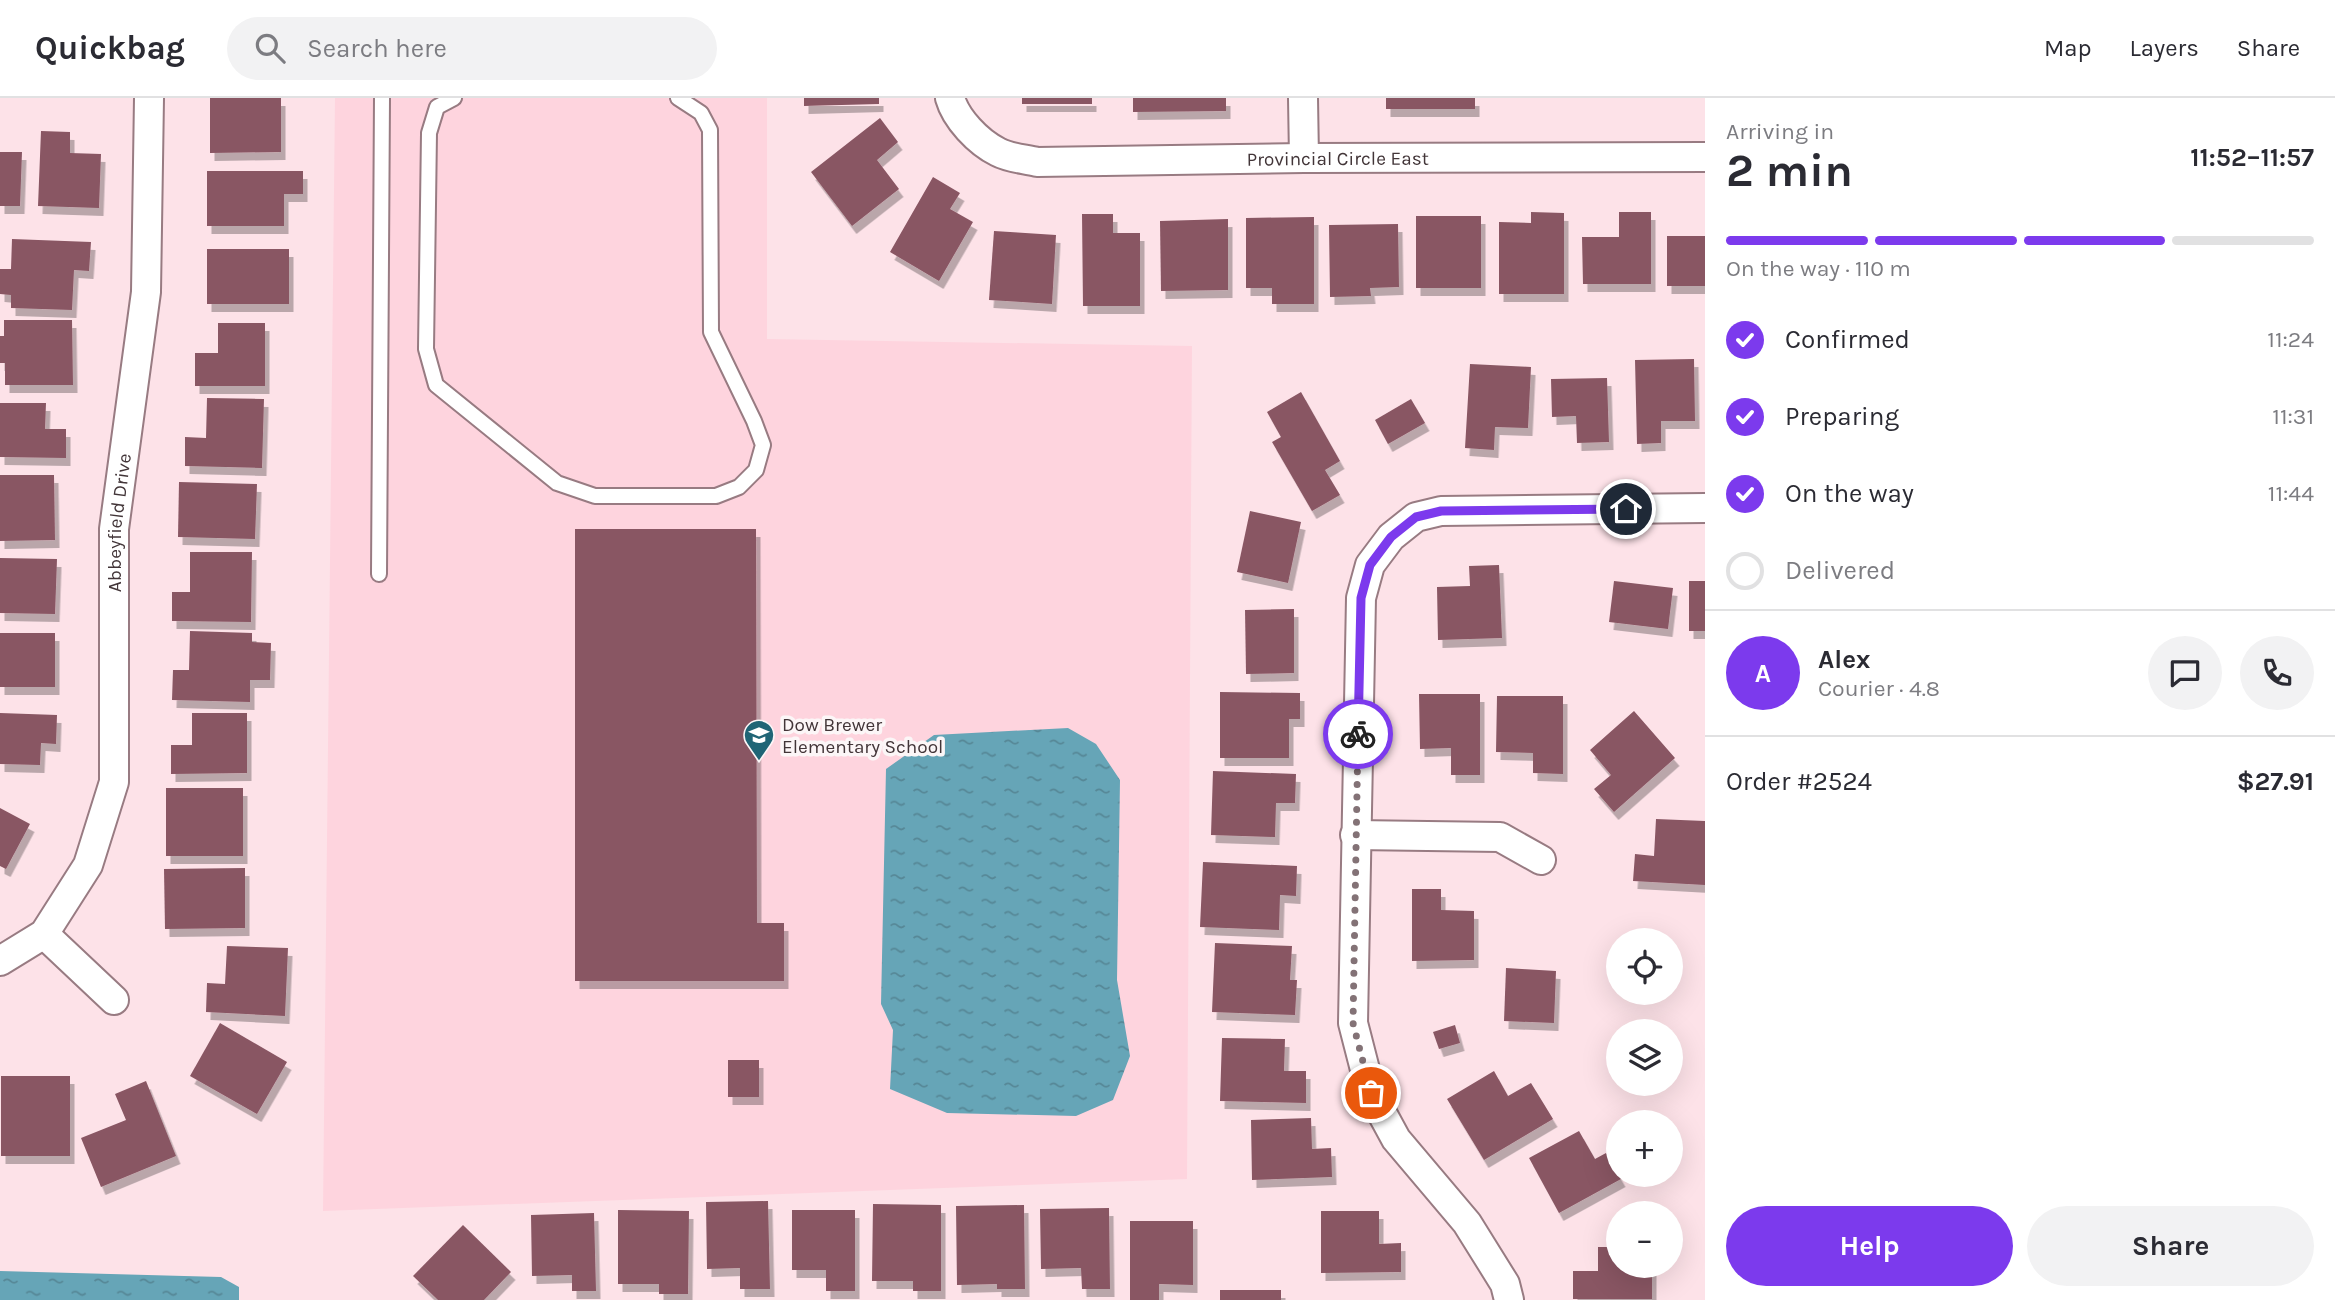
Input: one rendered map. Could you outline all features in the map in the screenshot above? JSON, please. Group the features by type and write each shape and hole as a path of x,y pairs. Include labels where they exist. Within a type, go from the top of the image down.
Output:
{"street":[{"name":"Abbeyfield Drive","path":"44,934 88,865 114,782 114,529 146,292 149,98"},
{"name":"Provincial Circle East","path":"950,98 953,107 976,136 999,153 1037,162 1705,157"},
{"path":"1303,98 1304,158"},
{"path":"1509,1300 1505,1284 1467,1223 1396,1139 1371,1093 1353,1023 1361,598 1370,565 1391,537 1416,517 1441,511 1705,508"},
{"path":"1355,835 1500,837 1541,860"},
{"path":"0,961 44,934 114,1000"}],"lane":[{"path":"379,574 382,98"},
{"path":"454,98 437,107 429,132 426,349 436,385 557,483 595,496 716,496 739,487 755,470 763,444 711,332 710,130 701,113 678,98"}],"shaded area":[{"name":"Dow Brewer Elementary School","path":"335,98 767,98 767,339 1192,346 1187,1179 323,1211"}],"water":[{"path":"1068,728 1096,744 1120,780 1117,980 1130,1056 1113,1100 1076,1116 947,1113 890,1089 893,1030 881,1004 886,769 934,735"},
{"path":"0,1271 221,1277 239,1287 239,1300 0,1300"}],"building":[{"path":"210,98 281,98 281,152 210,153"},
{"path":"804,98 879,98 879,104 804,106"},
{"path":"1022,98 1092,98 1092,104 1022,104"},
{"path":"1133,98 1226,98 1226,111 1133,112"},
{"path":"1386,98 1475,98 1475,109 1386,109"},
{"path":"880,118 898,142 877,160 899,189 852,226 811,172"},
{"path":"41,131 70,132 70,153 101,154 99,208 38,206"},
{"path":"0,152 22,152 20,206 0,206"},
{"path":"207,171 303,171 303,194 284,194 284,226 207,226"},
{"path":"933,177 960,193 950,209 973,222 939,281 890,252"},
{"path":"1531,212 1564,213 1564,294 1499,294 1499,222 1531,223"},
{"path":"1619,212 1651,212 1651,284 1583,284 1582,237 1619,237"},
{"path":"1082,214 1113,214 1113,233 1140,233 1140,306 1083,306"},
{"path":"1416,216 1481,216 1481,288 1416,288"},
{"path":"1314,217 1314,304 1272,304 1272,288 1246,288 1246,218"},
{"path":"1228,219 1228,290 1161,291 1160,221"},
{"path":"1398,224 1399,287 1370,288 1371,296 1330,297 1329,225"},
{"path":"994,231 1056,235 1052,304 989,300"},
{"path":"1667,236 1705,236 1705,286 1667,286"},
{"path":"12,239 91,242 89,271 74,270 72,310 11,308 11,295 0,294 0,269 11,269"},
{"path":"207,249 289,249 289,304 207,304"},
{"path":"4,320 72,320 73,385 5,385 5,363 0,363 0,336 4,336"},
{"path":"218,323 265,323 265,386 195,386 195,353 218,353"},
{"path":"1694,359 1695,421 1661,421 1661,443 1637,444 1635,360"},
{"path":"1470,364 1531,367 1528,428 1495,427 1494,450 1465,448"},
{"path":"1607,378 1609,442 1577,443 1576,416 1552,417 1551,379"},
{"path":"1301,392 1340,461 1325,470 1340,495 1312,511 1272,442 1281,437 1267,412"},
{"path":"207,398 264,399 262,468 185,466 185,437 206,438"},
{"path":"1411,399 1425,423 1388,444 1375,420"},
{"path":"0,403 46,403 45,429 66,429 66,458 0,457"},
{"path":"0,475 54,475 55,540 0,541"},
{"path":"179,482 257,484 255,539 178,537"},
{"path":"1250,511 1301,522 1288,583 1237,572"},
{"path":"575,529 756,529 757,923 784,923 784,981 575,981"},
{"path":"190,552 252,552 251,622 172,621 172,592 190,592"},
{"path":"0,558 57,559 55,614 0,613"},
{"path":"1499,565 1502,638 1438,640 1437,587 1470,586 1469,566"},
{"path":"1614,581 1673,588 1668,629 1609,622"},
{"path":"1689,581 1705,581 1705,631 1689,631"},
{"path":"1294,609 1294,673 1246,674 1245,610"},
{"path":"190,631 252,633 252,642 271,643 270,680 250,680 250,702 172,700 173,670 189,670"},
{"path":"0,633 55,633 55,687 0,687"},
{"path":"1220,692 1300,693 1300,719 1289,719 1289,758 1220,758"},
{"path":"1419,694 1480,694 1480,775 1451,775 1451,748 1420,749"},
{"path":"1497,696 1563,696 1563,774 1533,773 1533,753 1496,752"},
{"path":"1634,711 1675,758 1614,812 1594,789 1611,775 1590,750"},
{"path":"0,713 57,715 56,744 41,743 40,765 0,764"},
{"path":"192,713 247,713 247,773 171,774 171,745 192,745"},
{"path":"1213,771 1296,774 1295,803 1276,803 1275,837 1211,835"},
{"path":"166,788 243,788 243,856 166,856"},
{"path":"0,808 30,824 6,869 0,866"},
{"path":"1656,819 1705,821 1705,885 1633,881 1635,854 1654,856"},
{"path":"1203,862 1297,866 1296,896 1280,895 1279,930 1200,927"},
{"path":"245,868 245,928 165,929 164,869"},
{"path":"1412,889 1441,889 1441,910 1474,911 1474,960 1412,961"},
{"path":"1215,943 1292,946 1290,980 1297,980 1295,1015 1212,1012"},
{"path":"227,946 288,948 285,1016 206,1012 207,983 225,984"},
{"path":"1506,968 1556,971 1554,1023 1504,1021"},
{"path":"220,1023 287,1062 257,1114 190,1076"},
{"path":"1455,1025 1460,1043 1439,1049 1433,1032"},
{"path":"1222,1038 1285,1039 1284,1071 1306,1071 1306,1103 1220,1101"},
{"path":"728,1060 759,1060 759,1097 728,1097"},
{"path":"1494,1071 1508,1096 1531,1083 1553,1119 1484,1160 1447,1099"},
{"path":"1,1076 70,1076 70,1156 1,1156"},
{"path":"146,1081 176,1156 101,1187 81,1138 126,1120 115,1094"},
{"path":"1311,1118 1312,1149 1331,1148 1332,1177 1252,1180 1251,1120"},
{"path":"1579,1131 1595,1159 1606,1153 1606,1187 1559,1213 1529,1158"},
{"path":"768,1201 770,1289 740,1289 740,1268 707,1269 706,1202"},
{"path":"873,1204 941,1205 941,1291 913,1291 913,1281 872,1281"},
{"path":"1024,1205 1025,1289 997,1289 997,1284 957,1285 956,1206"},
{"path":"1109,1208 1110,1289 1082,1289 1081,1268 1041,1269 1040,1209"},
{"path":"618,1210 689,1211 688,1294 659,1294 659,1284 618,1284"},
{"path":"792,1210 855,1210 855,1291 826,1291 826,1270 792,1270"},
{"path":"1321,1211 1379,1211 1379,1244 1401,1243 1401,1272 1321,1273"},
{"path":"594,1213 596,1291 572,1291 572,1275 532,1276 531,1215"},
{"path":"1130,1221 1193,1221 1193,1285 1159,1284 1159,1300 1130,1300"},
{"path":"463,1225 511,1272 484,1300 438,1300 413,1276"},
{"path":"1598,1247 1606,1247 1606,1278 1652,1278 1652,1299 1573,1299 1573,1271 1598,1271"},
{"path":"1220,1290 1281,1290 1281,1300 1220,1300"}],"way so far":[{"path":"1358,734 1353,1023 1371,1093"}],"place":[{"name":"Dow Brewer Elementary School","path":"759,762"}],"route":[{"path":"1358,734 1361,598 1370,565 1391,537 1416,517 1441,511 1626,509"}]}
